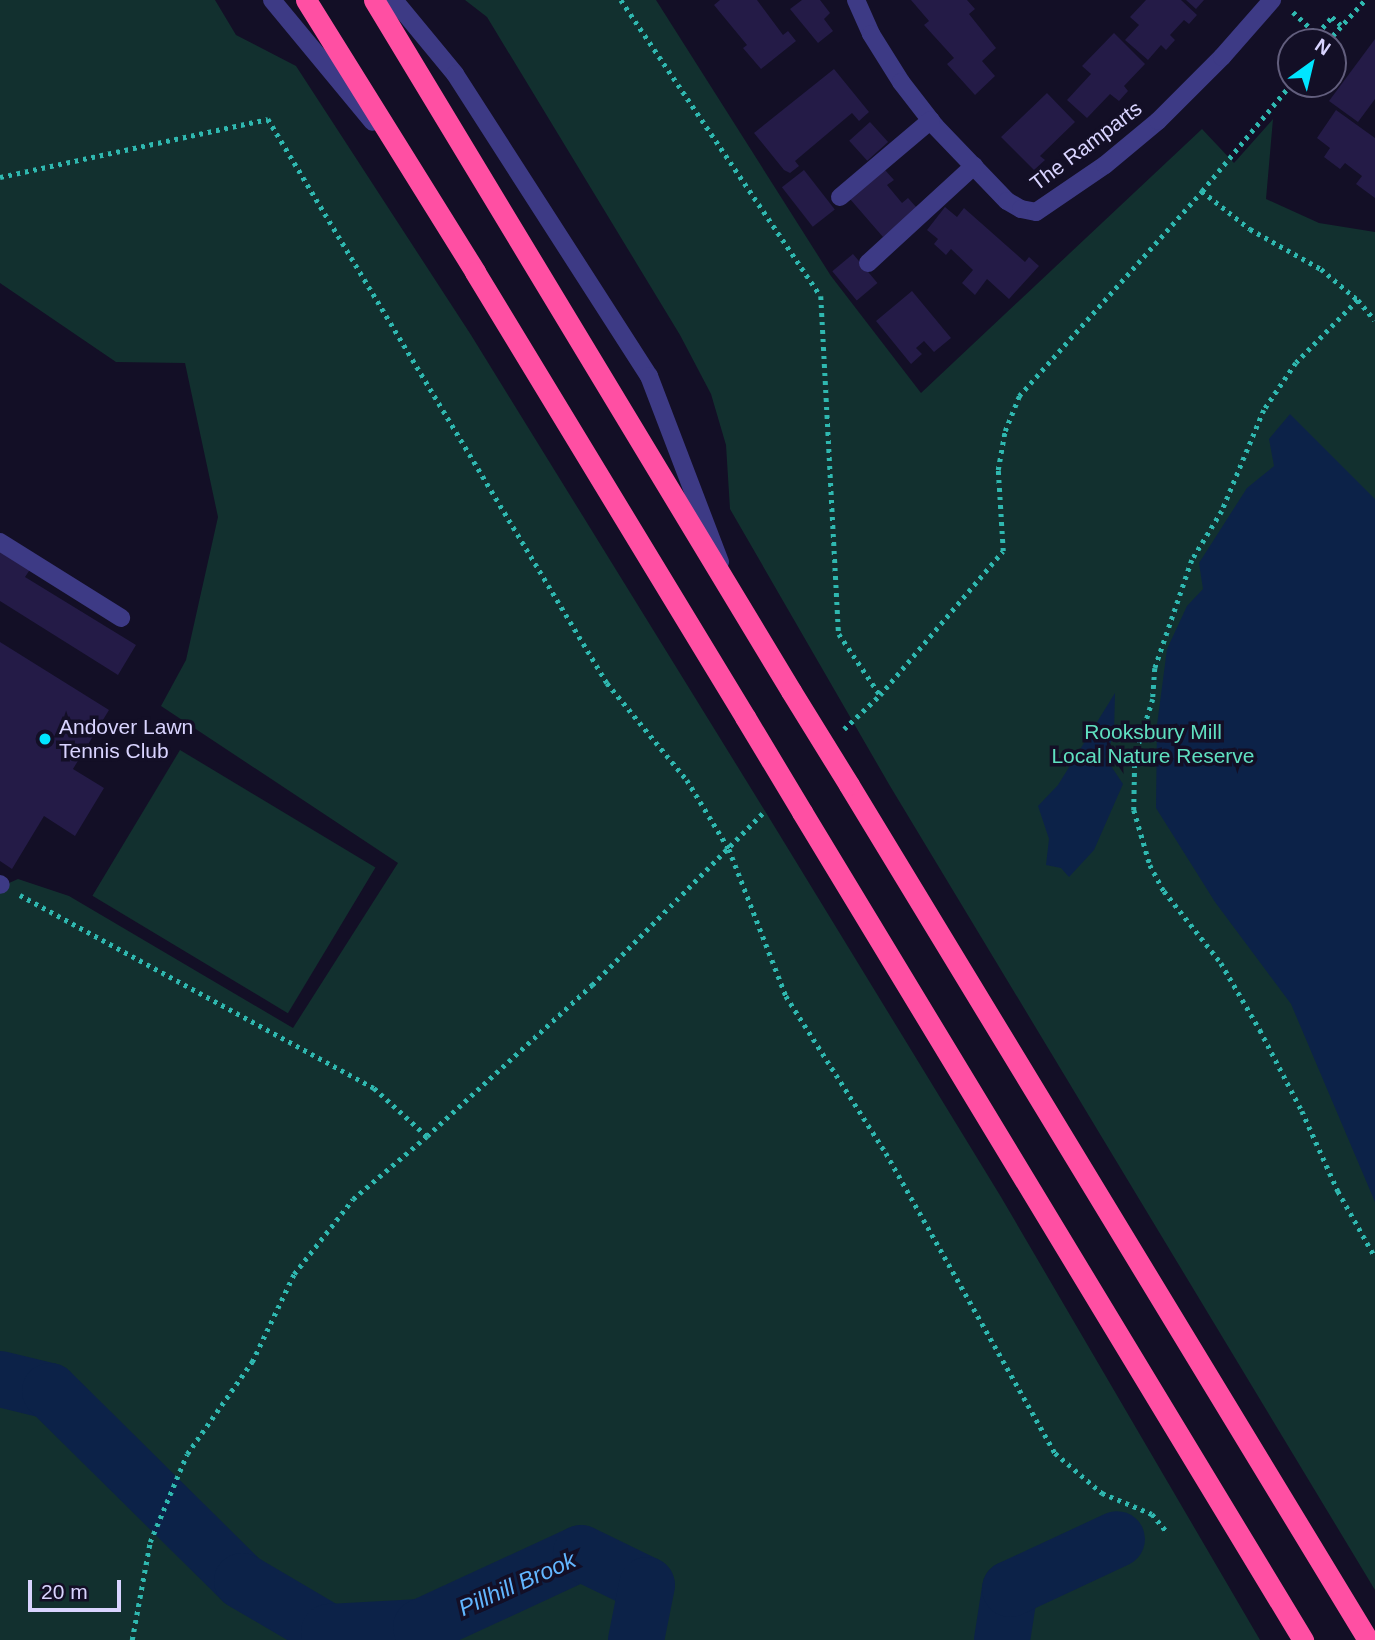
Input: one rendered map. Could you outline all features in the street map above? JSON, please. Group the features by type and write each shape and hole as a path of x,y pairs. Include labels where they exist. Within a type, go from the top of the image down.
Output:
{"highway":[{"path":"306,0 475,272 1303,1640"},
{"path":"374,0 1368,1640"}],"street":[{"path":"272,0 400,154"},
{"path":"394,0 455,74 649,376 729,585"},
{"name":"The Ramparts","path":"856,0 871,34 901,82 930,120 1007,201 1021,209 1036,212 1049,205 1158,121 1222,57 1272,0"},
{"path":"840,197 930,120"},
{"path":"868,263 974,166"},
{"path":"0,542 121,618"}],"path":[{"path":"621,0 821,296 839,634 880,695"},
{"path":"1338,28 1365,0"},
{"path":"1289,9 1317,34 1332,17 1341,25"},
{"path":"841,732 880,695 1003,551 998,470 1005,431 1020,396 1202,191 1279,98"},
{"path":"0,177 268,119 607,683 687,780 729,849 786,996 886,1153 1055,1453 1101,1493 1152,1514 1168,1533"},
{"path":"1202,191 1250,229 1321,269 1358,300 1375,320"},
{"path":"1358,300 1296,363 1265,410 1222,511 1192,560 1155,668 1153,699 1135,756 1134,810 1150,865 1164,891 1221,963 1260,1030 1338,1191 1375,1257"},
{"path":"132,1640 150,1542 187,1454 252,1362 295,1274 353,1199 427,1136 592,985 765,811"},
{"path":"1,885 374,1088 427,1136"}],"green space":[{"path":"0,0 215,0 236,35 296,66 471,335 765,811 1001,1197 1260,1640 0,1640 0,887 18,879 69,896 293,1028 398,863 161,706 186,660 218,517 185,363 116,362 0,283"},
{"name":"Rooksbury Mill Local Nature Reserve","path":"465,0 656,0 831,276 921,393 1202,129 1234,163 1273,119 1266,199 1319,223 1375,232 1375,1590 890,786 730,509 726,445 711,394 680,335 487,17"},
{"path":"180,750 375,867 288,1013 92,896"}],"water":[{"path":"1290,414 1375,499 1375,1202 1291,1004 1215,902 1156,808 1157,725 1167,649 1187,606 1203,589 1199,563 1247,488 1274,466 1269,439"},
{"path":"1115,693 1114,734 1105,757 1123,784 1094,850 1069,877 1061,868 1046,865 1049,839 1038,806 1058,785"}],"building":[{"path":"720,0 757,0 783,35 788,31 796,41 761,69 743,48 747,45 714,5"},
{"path":"802,0 820,0 830,13 824,19 833,31 818,43 790,9"},
{"path":"911,0 967,0 975,9 969,14 996,48 982,61 995,76 975,95 947,64 954,58 924,25 929,21"},
{"path":"1146,0 1181,0 1197,15 1189,24 1184,20 1170,35 1175,40 1166,50 1161,45 1148,60 1125,40 1139,25 1130,17"},
{"path":"1186,0 1204,0 1196,9"},
{"path":"1114,33 1145,64 1124,86 1128,91 1119,101 1110,94 1087,118 1067,100 1091,74 1082,66"},
{"path":"1375,39 1375,99 1358,122 1329,101 1331,98 1347,98 1347,77"},
{"path":"834,69 869,112 859,121 852,113 795,161 799,166 790,173 784,170 754,133"},
{"path":"1047,93 1075,122 1040,156 1045,160 1034,170 1001,137"},
{"path":"1336,110 1375,138 1375,198 1356,184 1362,176 1345,163 1340,169 1324,157 1330,148 1317,138"},
{"path":"870,122 888,142 867,161 849,141"},
{"path":"804,170 835,209 813,227 782,187"},
{"path":"885,170 894,180 887,185 902,203 908,198 917,208 883,237 850,199"},
{"path":"945,207 957,217 964,208 1025,262 1029,257 1039,266 1009,299 987,279 975,295 962,283 973,270 951,249 946,255 934,244 938,239 927,230"},
{"path":"853,254 877,283 857,300 832,271"},
{"path":"912,291 951,338 934,352 924,341 916,348 922,354 911,364 876,321"},
{"path":"0,551 31,568 25,577 136,645 118,675 0,601"},
{"name":"Andover Lawn Tennis Club","path":"0,642 109,710 73,769 104,788 75,836 44,816 12,869 0,861"}],"waterway":[{"name":"Pillhill Brook","path":"0,1379 50,1391 242,1581 329,1632 421,1627 581,1553 647,1585 636,1640"},
{"path":"1002,1640 1010,1589 1117,1539"}],"place":[{"name":"Andover Lawn Tennis Club","path":"45,739"}]}
